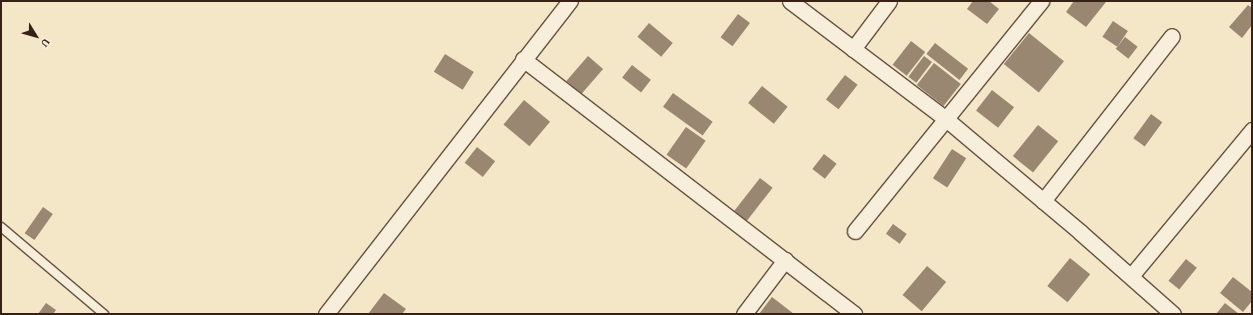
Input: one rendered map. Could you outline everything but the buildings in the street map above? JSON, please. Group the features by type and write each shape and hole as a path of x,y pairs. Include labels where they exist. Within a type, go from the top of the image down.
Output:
{"street":[{"path":"326,314 570,1"},
{"path":"790,1 946,119 1131,276 1173,314"},
{"path":"853,49 889,1"},
{"path":"855,231 1042,1"},
{"path":"1043,201 1172,36"},
{"path":"524,59 854,314"},
{"path":"1131,276 1252,130"},
{"path":"744,314 786,260"}],"lane":[{"path":"1,227 104,314"}]}
